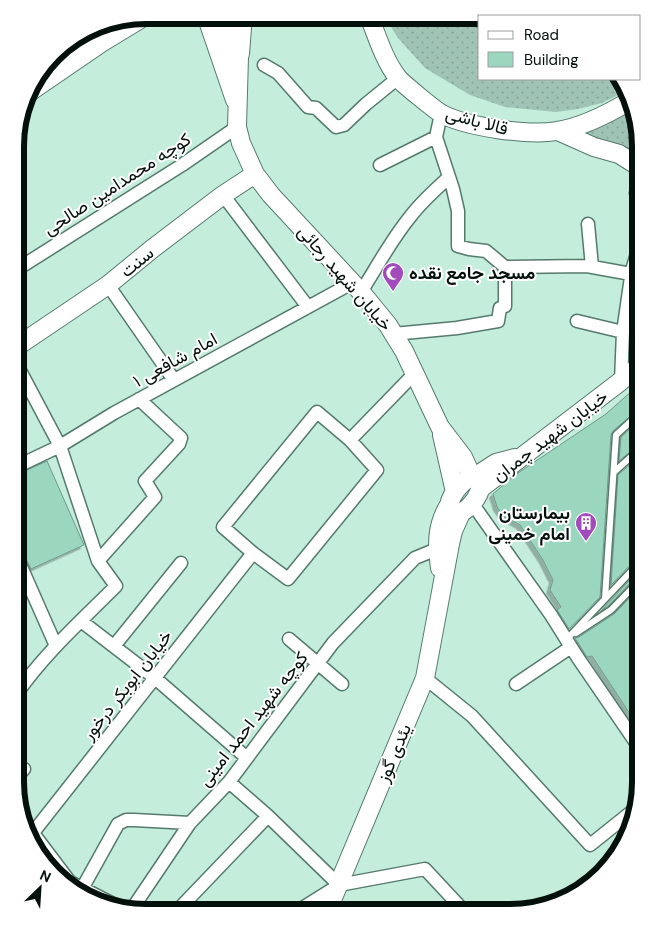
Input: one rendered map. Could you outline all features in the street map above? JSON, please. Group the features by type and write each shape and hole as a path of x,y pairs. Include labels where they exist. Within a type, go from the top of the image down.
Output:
{"main road":[{"name":"خیابان شهید رجائی","path":"209,24 238,107"},
{"name":"خیابان شهید رجائی","path":"226,24 240,57 237,127 241,143 256,174 271,195 356,287 394,334 440,427 463,457 466,493"},
{"path":"221,62 230,62 240,57 242,24"},
{"name":"قالا باشی","path":"371,24 385,56 398,78 441,114 466,122 497,129 530,133 558,131 587,122 611,112 625,103"},
{"path":"40,85 130,25"},
{"path":"558,131 619,154 632,162"},
{"name":"سنت","path":"24,343 108,285 224,195 256,174"},
{"name":"خیابان شهید چمران","path":"466,493 496,463 521,457 632,372"},
{"path":"442,589 438,530 443,515 466,493"},
{"name":"یئدی گوز","path":"331,904 426,678 453,531 466,493"}],"street":[{"path":"264,65 278,73 308,107 316,108 336,127 344,125 398,78"},
{"path":"441,114 436,138 458,210 458,246 486,251 505,267 592,267 631,274"},
{"name":"کوچه محمدامین صالحی","path":"24,265 237,127"},
{"path":"380,165 436,138"},
{"path":"356,287 409,217 448,178"},
{"path":"224,195 308,307"},
{"path":"588,224 592,267"},
{"path":"394,334 457,328 498,321 500,308 505,306 505,267"},
{"path":"621,382 622,332 632,271"},
{"path":"108,285 174,380"},
{"name":"امام شافعی ۱","path":"24,463 60,446 139,399 308,307 356,287"},
{"path":"577,321 622,332"},
{"path":"350,440 415,374"},
{"path":"24,378 60,446 98,561 116,586 56,646 24,683"},
{"path":"98,561 155,497 145,481 179,444 181,438 139,399"},
{"path":"317,412 350,440 377,470 288,579 253,553 223,527 317,412"},
{"path":"466,493 551,615 632,737"},
{"name":"کوچه شهید احمد امینی","path":"136,903 190,824 229,782 334,642 415,558 438,549"},
{"name":"خیابان ابوبکر درخور","path":"34,831 253,553"},
{"path":"114,646 181,563"},
{"path":"24,573 56,646"},
{"path":"81,621 155,678 247,758"},
{"path":"289,639 342,684"},
{"path":"516,684 569,643"},
{"path":"426,678 472,716 590,845 628,815"},
{"path":"229,782 268,816 339,885"},
{"path":"184,904 268,816"},
{"path":"83,887 118,824 126,820 190,824"},
{"path":"309,904 339,885 425,869 458,904"}],"lane":[{"path":"605,598 616,434 632,420"},
{"path":"614,472 632,456"},
{"path":"569,643 605,598 632,570"},
{"path":"569,643 611,610 632,588"}],"path":[{"path":"470,24 478,28"}],"green space":[{"path":"389,24 478,24 478,80 613,80 621,94 602,103 556,112 505,107 470,95 425,68 398,38"},
{"path":"625,103 631,130 632,164 558,131"}],"building":[{"path":"632,391 632,415 611,435 600,597 569,629 557,610 561,607 550,590 553,580 543,560 520,525 503,516 497,507 493,494 515,475 606,414"},
{"path":"632,427 632,450 619,461 621,437"},
{"path":"47,461 84,545 31,569 24,555 24,471"},
{"path":"632,463 632,563 611,585 618,475"},
{"path":"632,578 632,581 601,611"},
{"path":"632,595 632,717 592,656 587,657 575,638 614,614"}],"place":[{"name":"مسجد جامع نقده","path":"393,292"},
{"name":"بیمارستان امام خمینی","path":"586,542"}]}
